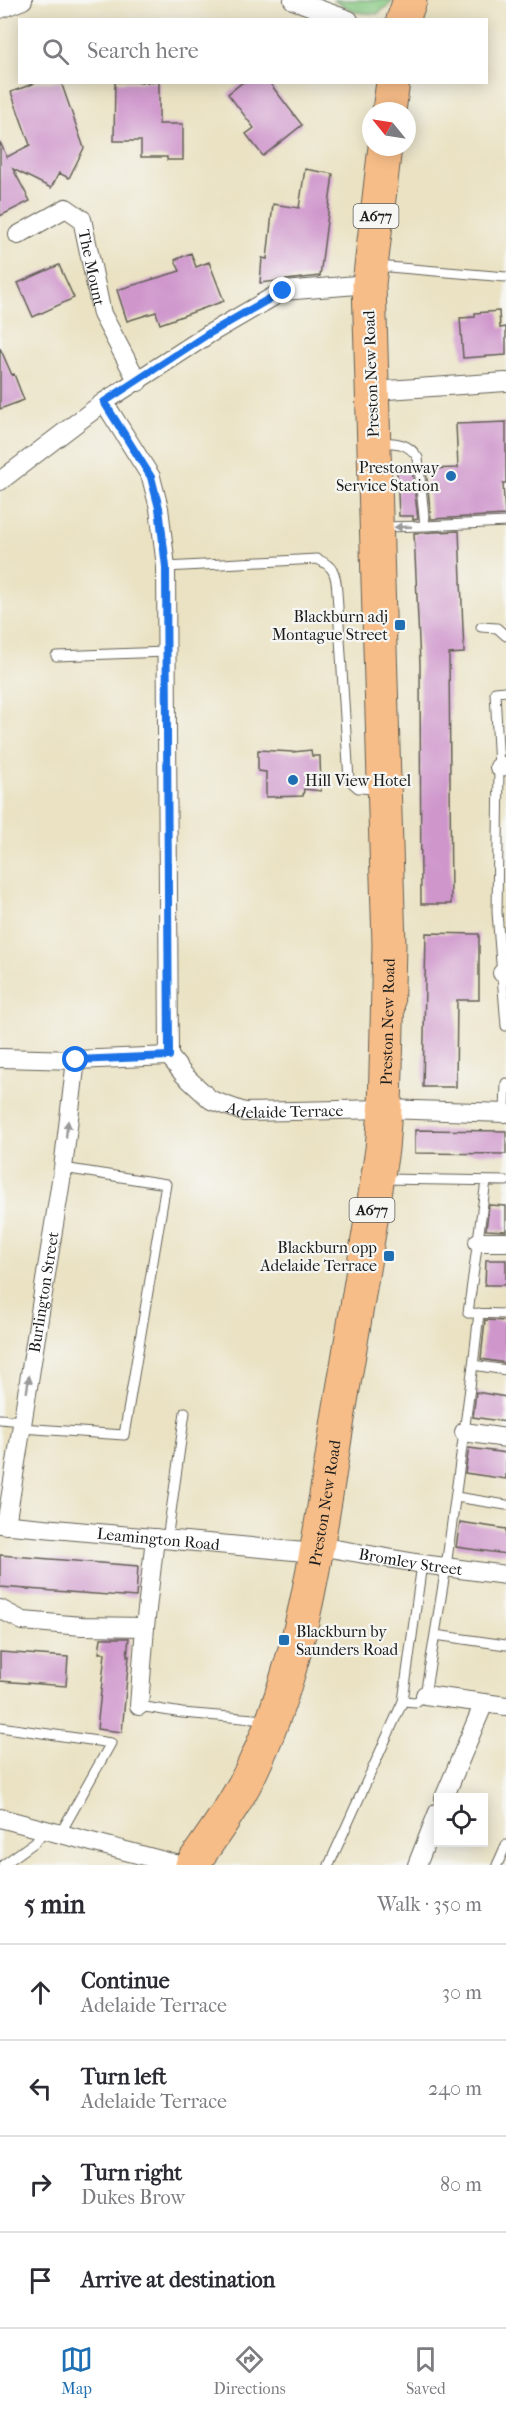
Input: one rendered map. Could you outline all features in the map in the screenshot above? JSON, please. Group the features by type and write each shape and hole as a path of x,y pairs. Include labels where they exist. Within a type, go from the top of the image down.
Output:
{"highway":[{"path":"404,18 410,0"},
{"path":"390,102 393,84"},
{"name":"Preston New Road","path":"192,1865 227,1814 254,1766 273,1720 288,1672 317,1549 377,1179 385,1109 389,945 370,275 384,156"}],"street":[{"path":"0,9 23,0"},
{"path":"293,0 344,18"},
{"name":"The Mount","path":"18,235 66,208 82,219 102,314 138,382"},
{"path":"0,482 104,402 138,382 208,334 283,291 370,275"},
{"path":"372,391 506,382"},
{"path":"0,1058 76,1060 169,1056 166,567 159,508 151,477 104,402"},
{"name":"Adelaide Terrace","path":"169,1056 184,1075 211,1100 244,1112 385,1109 506,1113"},
{"name":"Burlington Street","path":"3,1525 63,1168 76,1060"},
{"path":"478,1242 506,1242"},
{"path":"464,1432 506,1438"},
{"name":"Leamington Road","path":"3,1525 161,1539 317,1549"},
{"path":"139,1706 145,1627 161,1539"},
{"name":"Bromley Street","path":"317,1549 506,1575"},
{"path":"0,1609 23,1622 145,1627"},
{"path":"425,1695 506,1706"},
{"path":"446,1793 484,1703"},
{"path":"0,1818 179,1865"},
{"path":"417,1865 434,1822"}],"lane":[{"path":"370,275 506,277"},
{"path":"373,442 404,444 412,449 418,458 425,526"},
{"path":"377,528 506,522"},
{"path":"166,567 317,560 334,570 349,780 358,788 386,789"},
{"path":"481,627 497,628 506,636"},
{"path":"56,656 166,652"},
{"path":"506,691 495,692 503,766 502,907 506,1026"},
{"path":"506,1083 506,1113"},
{"path":"0,1419 21,1425 124,1435 166,1184 63,1168"},
{"path":"377,1179 506,1181"},
{"path":"486,1181 468,1313 506,1314"},
{"path":"403,1701 416,1702 425,1695 456,1497 479,1313"},
{"path":"473,1366 506,1370"},
{"path":"161,1539 185,1412"},
{"path":"456,1497 506,1505"},
{"path":"329,1865 403,1701 422,1564"},
{"path":"435,1635 506,1645"},
{"path":"139,1706 182,1713 273,1720"},
{"path":"0,1727 111,1743 53,1832 3,1865"},
{"path":"497,1865 506,1845"}],"green space":[{"path":"333,0 392,0 377,14 355,12"}],"building":[{"path":"33,84 62,84 84,148 69,178 59,173 51,188 13,169 30,201 0,216 0,142 7,157 30,145 11,92"},
{"path":"115,84 159,84 159,124 183,124 183,160 167,160 167,157 141,157 141,141 114,141"},
{"path":"240,84 271,84 302,125 263,156 246,134 254,128 228,94"},
{"path":"305,169 333,174 320,276 260,283 262,258 267,259 273,204 299,208"},
{"path":"191,253 196,267 209,262 224,301 160,324 156,312 127,321 117,290 180,271 175,260"},
{"path":"59,265 74,298 33,317 18,283"},
{"path":"499,311 500,328 506,327 506,355 463,358 460,318 475,317 475,313"},
{"path":"0,348 12,375 14,374 24,400 0,409"},
{"name":"Prestonway Service Station","path":"506,422 506,483 503,483 505,515 431,519 426,469 458,468 456,424"},
{"path":"397,470 412,470 418,519 413,520 413,516 399,516"},
{"path":"459,531 464,653 449,654 451,904 421,904 420,663 414,533"},
{"name":"Hill View Hotel","path":"258,750 293,752 311,750 312,756 320,756 321,791 304,789 303,796 266,797 266,772 258,771"},
{"path":"426,933 479,934 479,1000 457,1000 456,1087 423,1087"},
{"path":"415,1130 506,1131 506,1154 415,1153"},
{"path":"489,1205 506,1206 506,1231 486,1230"},
{"path":"486,1260 506,1260 506,1285 485,1285"},
{"path":"485,1320 506,1321 506,1363 481,1359"},
{"path":"476,1392 506,1397 506,1422 473,1417"},
{"path":"469,1448 506,1453 506,1479 465,1473"},
{"path":"460,1522 506,1529 506,1554 456,1547"},
{"path":"0,1555 138,1566 136,1597 0,1587"},
{"path":"101,1638 129,1638 122,1732 97,1729 105,1653 99,1653"},
{"path":"0,1652 68,1657 66,1686 0,1681"}],"place":[{"name":"Prestonway Service Station","path":"451,476"},
{"name":"Blackburn adj Montague Street","path":"400,625"},
{"name":"Hill View Hotel","path":"293,780"},
{"name":"Blackburn opp Adelaide Terrace","path":"389,1256"},
{"name":"Blackburn by Saunders Road","path":"284,1640"}],"route":[{"path":"76,1060 169,1056 166,567 159,508 151,477 104,402 138,382 208,334 283,291"}]}
